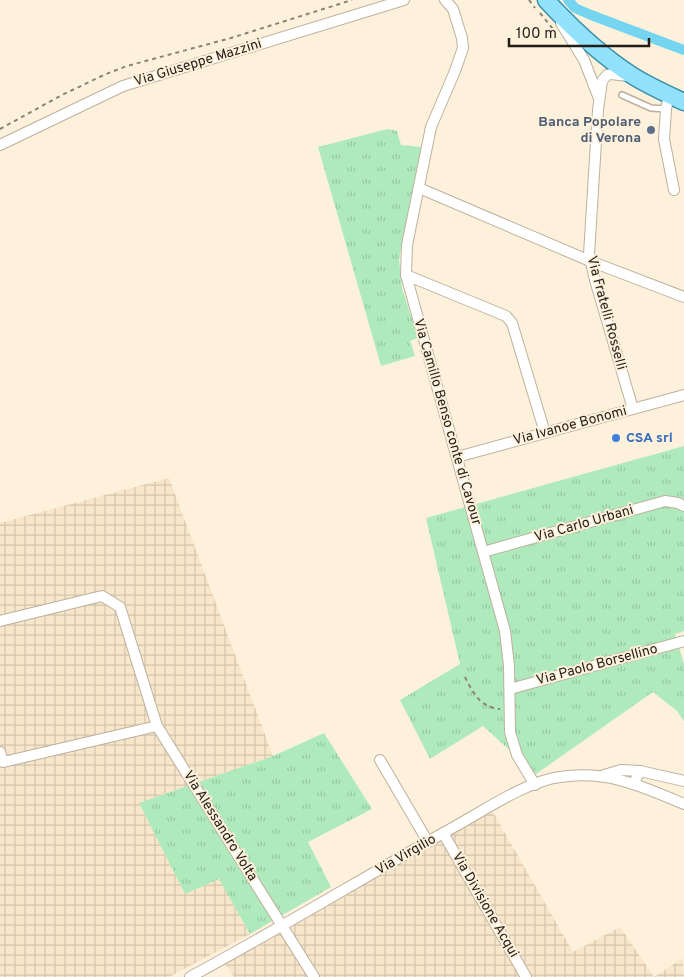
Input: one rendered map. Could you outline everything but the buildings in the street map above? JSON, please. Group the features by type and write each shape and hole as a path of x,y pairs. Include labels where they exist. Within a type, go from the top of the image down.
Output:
{"main road":[{"path":"554,4 594,47 673,102"}],"street":[{"name":"Via Giuseppe Mazzini","path":"0,145 123,86 404,0"},
{"name":"Via Camillo Benso conte di Cavour","path":"445,0 453,9 462,38 463,48 431,127 408,245 406,275 505,632 510,689 510,732 517,755 535,785"},
{"name":"Via Fratelli Rosselli","path":"554,4 563,28 584,60 599,97"},
{"name":"Via Fratelli Rosselli","path":"633,409 589,254 599,97 602,81 607,75 616,74 635,77"},
{"path":"673,102 664,139 674,190"},
{"path":"419,188 590,261 684,297"},
{"path":"595,280 603,272 611,269"},
{"path":"406,275 506,316 512,323 544,433"},
{"name":"Via Ivanoe Bonomi","path":"457,457 684,395"},
{"name":"Via Carlo Urbani","path":"483,552 665,501 684,506"},
{"name":"Via Alessandro Volta","path":"0,621 102,596 120,607 157,726 314,977"},
{"name":"Via Paolo Borsellino","path":"510,689 684,641"},
{"path":"0,752 3,762 157,726"},
{"path":"380,760 428,842"},
{"path":"603,776 621,770 640,771 684,781"},
{"path":"634,783 640,771"},
{"name":"Via Virgilio","path":"190,977 443,833 535,785 558,777 603,776 634,783 684,804"},
{"name":"Via Divisione Acqui","path":"443,833 526,977"}],"lane":[{"path":"622,95 651,108 673,102"}],"path":[{"path":"0,129 62,95 113,71 231,38 352,0"}],"shaded area":[{"path":"169,478 273,756 139,803 185,894 219,879 250,934 169,977 0,977 0,523"},
{"path":"490,807 573,952 620,927 654,977 234,977 222,960"},
{"path":"683,958 684,977 654,977"}],"green space":[{"path":"387,129 397,131 401,145 421,147 399,259 402,288 418,338 410,341 415,356 381,366 318,147"},
{"path":"684,446 684,631 675,634 684,664 684,721 677,711 653,692 536,774 483,726 430,759 400,700 460,664 426,518"},
{"path":"324,733 372,809 308,842 331,887 250,934 219,879 185,894 139,803 273,756"}],"waterway":[{"path":"568,0 575,8 591,15 684,50"}],"place":[{"name":"Banca Popolare di Verona","path":"651,130"},
{"name":"CSA srl","path":"616,438"}]}
